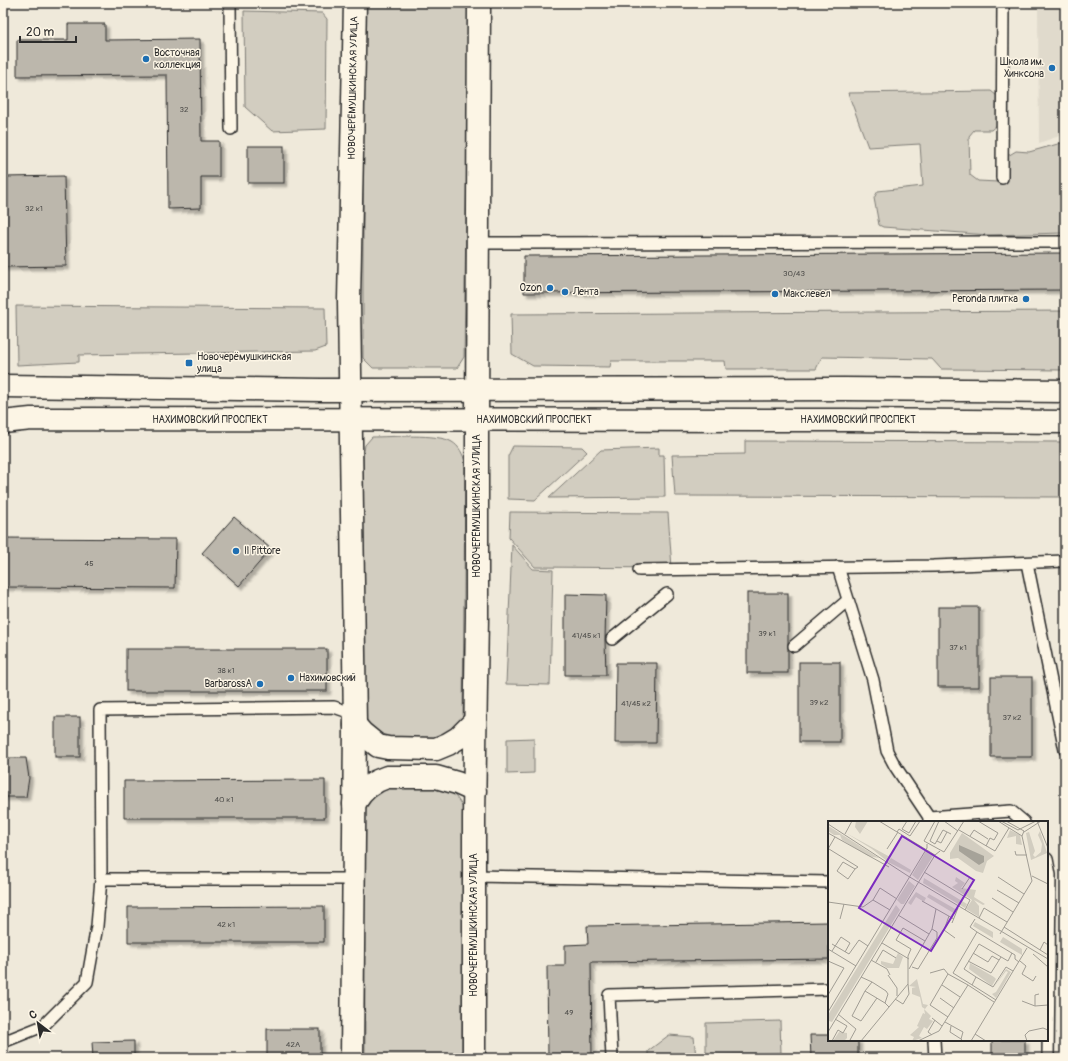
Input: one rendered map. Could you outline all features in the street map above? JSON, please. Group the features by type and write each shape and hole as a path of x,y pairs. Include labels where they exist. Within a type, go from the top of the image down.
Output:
{"street":[{"name":"НОВОЧЕРЁМУШКИНСКАЯ УЛИЦА","path":"352,1058 354,720 349,301 355,3"},
{"name":"НОВОЧЕРЁМУШКИНСКАЯ УЛИЦА","path":"474,1058 479,3"},
{"path":"3,386 350,390 844,389 1065,391"},
{"name":"НАХИМОВСКИЙ ПРОСПЕКТ","path":"3,422 30,419 846,420 1065,422"},
{"path":"354,720 365,737 378,746 388,748 436,749 458,738 476,721"},
{"path":"354,804 368,787 387,777 436,777 457,783 475,791"}],"lane":[{"path":"230,3 231,129"},
{"path":"1002,178 1003,3"},
{"path":"478,243 1065,242"},
{"path":"640,570 1065,562"},
{"path":"1027,563 1065,750"},
{"path":"838,567 873,680 887,750 895,766 929,820 1011,811 1023,821"},
{"path":"612,639 667,594"},
{"path":"794,646 848,600"},
{"path":"3,1042 43,1026 87,982 97,926 101,879 100,710 334,707 354,720"},
{"path":"1048,865 1050,875 1048,1058"},
{"path":"474,876 828,882"},
{"path":"101,879 353,879"},
{"path":"612,1058 609,995 828,989"},
{"path":"934,1041 935,1058"}],"shaded area":[{"path":"365,3 467,3 469,7 464,357 457,368 373,368 363,358 363,7"},
{"name":"Школа им. Хинксона","path":"1038,3 1065,3 1065,134 1039,143"},
{"path":"244,11 322,13 327,19 326,129 272,131 245,107"},
{"path":"991,91 997,96 997,125 991,130 974,130 969,136 970,175 978,181 998,182 1006,157 1016,151 1029,152 1065,142 1065,233 989,235 883,227 879,225 874,198 878,191 923,186 920,144 868,147 848,93"},
{"path":"16,306 325,308 326,347 315,351 79,355 79,362 17,365"},
{"path":"1065,311 1065,370 941,369 932,359 822,357 816,369 726,369 725,361 611,361 610,367 533,366 512,354 511,314"},
{"path":"425,436 445,439 452,442 459,448 465,462 463,718 454,727 430,741 387,739 366,724 364,714 363,457 365,445 372,437"},
{"path":"745,441 1065,442 1065,497 675,496 672,455 745,454"},
{"path":"513,446 582,447 587,452 535,500 508,499 508,456"},
{"path":"659,448 659,455 664,455 665,497 549,498 601,450"},
{"path":"510,512 668,513 672,568 535,567 509,538"},
{"path":"512,545 533,569 553,570 550,685 506,684"},
{"path":"534,738 534,773 507,774 507,739"},
{"path":"387,788 442,788 454,795 463,808 462,1058 365,1058 364,808 373,795"},
{"path":"780,1021 781,1053 706,1055 706,1023"},
{"path":"669,1035 694,1037 696,1058 648,1058 648,1051"}],"building":[{"path":"68,24 105,24 105,40 200,39 201,141 219,141 219,177 201,177 201,208 168,209 167,75 17,76 17,40 68,40"},
{"path":"248,146 284,146 284,183 248,183"},
{"path":"64,176 66,266 3,267 3,177"},
{"path":"1065,253 1065,290 524,293 524,256"},
{"name":"Il Pittore","path":"234,517 271,549 239,586 202,553"},
{"path":"3,538 176,539 175,588 3,587"},
{"path":"747,593 788,593 788,673 747,673"},
{"path":"565,594 606,595 606,675 565,675"},
{"path":"938,607 979,607 979,687 938,687"},
{"path":"126,649 327,649 327,691 126,691"},
{"path":"799,662 840,662 840,742 799,742"},
{"path":"616,663 657,663 656,743 615,743"},
{"path":"991,677 1032,677 1032,757 991,757"},
{"path":"55,717 80,717 80,757 55,757"},
{"path":"3,758 26,758 29,778 26,797 3,797"},
{"path":"325,780 325,818 124,818 124,781"},
{"path":"324,906 324,942 128,942 128,907"},
{"path":"828,922 828,959 591,962 592,1058 548,1058 547,966 565,966 565,945 588,944 587,926"},
{"path":"267,1029 320,1029 320,1058 267,1058"},
{"path":"810,1035 828,1035 828,1041 858,1041 858,1058 811,1058"},
{"path":"134,1041 134,1058 93,1058 92,1042"},
{"path":"992,1041 1025,1041 1025,1058 992,1058"}],"place":[{"name":"Восточная коллекция","path":"146,59"},
{"name":"Школа им. Хинксона","path":"1052,68"},
{"name":"Ozon","path":"550,288"},
{"name":"Лента","path":"565,292"},
{"name":"Макслевел","path":"775,294"},
{"name":"Peronda плитка","path":"1026,299"},
{"name":"Новочерёмушкинская улица","path":"189,363"},
{"name":"Il Pittore","path":"236,551"},
{"name":"Нахимовский","path":"291,678"},
{"name":"BarbarossA","path":"260,684"}]}
